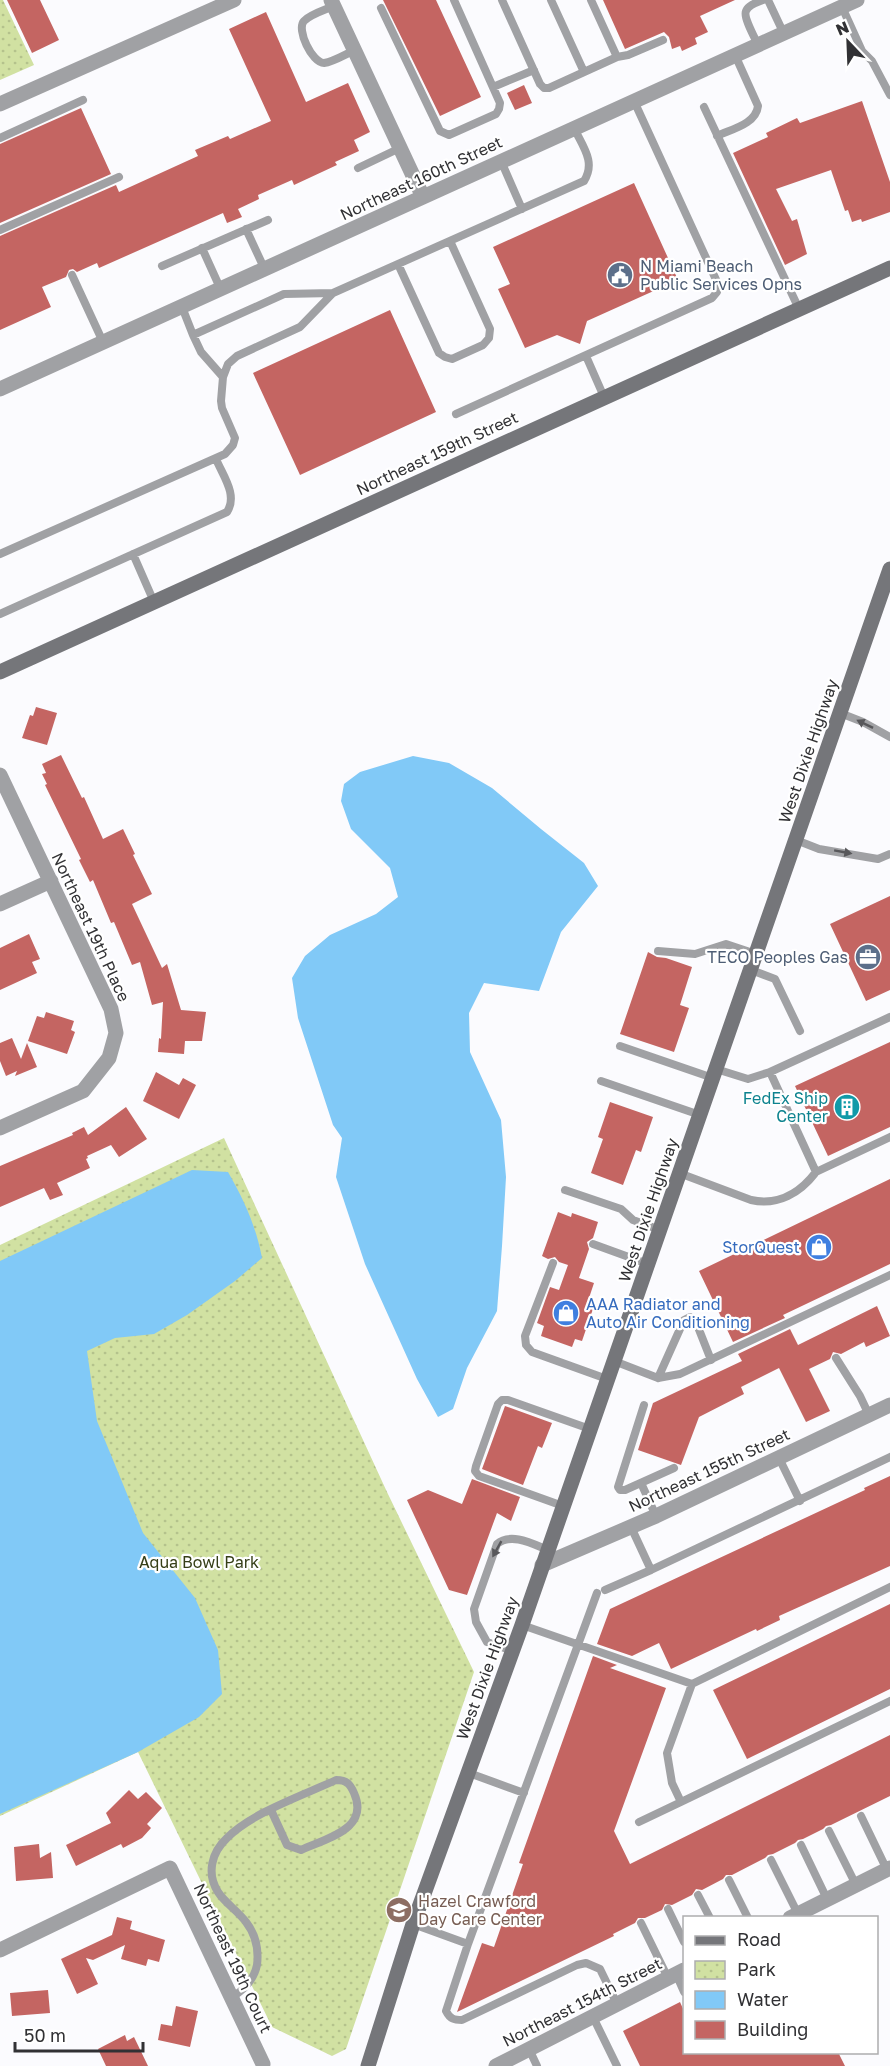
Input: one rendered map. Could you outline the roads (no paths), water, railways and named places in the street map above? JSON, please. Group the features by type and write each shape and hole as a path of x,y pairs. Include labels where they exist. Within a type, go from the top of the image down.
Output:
{"main road":[{"name":"Northeast 159th Street","path":"0,672 890,268"},
{"name":"West Dixie Highway","path":"368,2066 413,1924 513,1651 890,569"}],"street":[{"path":"0,104 207,5 234,0"},
{"name":"Northeast 160th Street","path":"0,389 857,0"},
{"path":"333,3 423,197"},
{"name":"Northeast 19th Place","path":"0,775 111,1009 116,1033 109,1058 83,1091 0,1128"},
{"path":"0,904 51,881"},
{"name":"Northeast 155th Street","path":"542,1565 656,1516 890,1405"},
{"name":"Northeast 19th Court","path":"0,1950 170,1868 263,2065"},
{"path":"794,1916 819,1908 856,1885 889,1869"},
{"name":"Northeast 154th Street","path":"496,2066 676,1974"}],"lane":[{"path":"381,8 440,131 444,135 449,135 496,114 500,103 454,0"},
{"path":"502,0 540,84 544,88 549,88 617,57 628,55 663,40"},
{"path":"551,0 584,72"},
{"path":"591,0 617,57"},
{"path":"758,45 745,16 750,6 763,0"},
{"path":"768,0 784,34"},
{"path":"333,3 305,19 302,24 301,30 313,57 318,62 325,63 355,50"},
{"path":"842,7 862,51 873,61 890,95"},
{"path":"717,136 752,120 757,114 758,106 735,55"},
{"path":"493,87 534,70"},
{"path":"0,138 83,100"},
{"path":"456,414 712,298 717,292 718,284 634,101"},
{"path":"704,107 799,309"},
{"path":"0,554 225,454 233,445 235,438 222,408 223,377 228,364 237,356 300,327 333,293 584,181 589,173 590,162 574,128"},
{"path":"358,168 400,148"},
{"path":"501,161 522,208"},
{"path":"0,230 120,177"},
{"path":"162,266 268,220"},
{"path":"246,229 265,270"},
{"path":"398,264 439,353 452,358 483,345 489,338 490,329 450,241"},
{"path":"202,248 221,290"},
{"path":"72,275 103,342"},
{"path":"194,335 284,294 333,293"},
{"path":"182,307 201,352 223,377"},
{"path":"586,356 604,397"},
{"path":"0,614 226,512 231,506 232,497 216,459"},
{"path":"133,554 154,602"},
{"path":"840,713 863,722 890,737"},
{"path":"796,840 819,849 878,859 890,854"},
{"path":"658,951 694,954 726,944 756,954"},
{"path":"751,970 775,979 800,1031"},
{"path":"620,1046 715,1073 748,1079 770,1072 890,1017"},
{"path":"770,1072 816,1172"},
{"path":"601,1081 700,1115"},
{"path":"679,1173 751,1200 762,1203 774,1202 797,1191 808,1183 816,1172 890,1137"},
{"path":"565,1190 621,1209 633,1220 660,1230"},
{"path":"593,1244 648,1264"},
{"path":"553,1263 525,1336 526,1345 532,1352 607,1379"},
{"path":"614,1361 658,1378 680,1374 890,1275"},
{"path":"658,1378 684,1320 690,1317 696,1322 711,1360"},
{"path":"836,1358 860,1395 869,1415"},
{"path":"563,1506 479,1476 475,1472 476,1466 498,1404 502,1400 508,1400 590,1429"},
{"path":"644,1405 618,1487 620,1490 625,1490 674,1468"},
{"path":"617,2004 600,1969 586,1963 577,1965 462,2020 449,2017 446,2011 524,1792 578,1646 601,1591 800,1501 890,1457"},
{"path":"779,1458 800,1501"},
{"path":"641,1483 656,1516"},
{"path":"631,1527 651,1570"},
{"path":"513,1651 487,1642 476,1622 474,1609 497,1544 506,1539 522,1540 548,1550"},
{"path":"681,1802 672,1783 667,1753 692,1684 890,1587"},
{"path":"522,1625 692,1684"},
{"path":"639,1822 890,1701"},
{"path":"469,1773 524,1792"},
{"path":"232,1997 242,1991 250,1981 256,1969 258,1954 256,1942 245,1920 218,1892 211,1874 211,1864 220,1846 228,1836 249,1821 271,1810 336,1780 344,1780 350,1785 359,1804 358,1812 350,1827 301,1850 287,1845 271,1810"},
{"path":"861,1816 889,1869"},
{"path":"829,1831 856,1885"},
{"path":"801,1845 819,1908"},
{"path":"771,1860 794,1916"},
{"path":"729,1880 747,1916"},
{"path":"698,1895 709,1916"},
{"path":"669,1910 683,1940"},
{"path":"641,1923 676,1974 683,1990"},
{"path":"413,1924 468,1944"},
{"path":"593,2017 617,2066"},
{"path":"529,2049 537,2066"}],"water":[{"path":"413,756 449,763 492,788 584,863 598,886 561,932 539,991 484,983 469,1013 470,1052 501,1120 506,1177 502,1246 497,1311 467,1368 453,1409 438,1417 417,1379 365,1264 336,1177 342,1138 333,1125 298,1018 292,978 305,956 330,935 376,914 398,897 390,868 351,829 341,801 344,784 360,772"},
{"path":"192,1170 228,1172 249,1214 262,1258 235,1281 187,1315 154,1334 115,1338 87,1351 97,1421 143,1533 195,1598 218,1650 222,1694 199,1717 138,1752 0,1814 0,1261"}],"place":[{"name":"N Miami Beach Public Services Opns","path":"620,275"},
{"name":"TECO Peoples Gas","path":"868,957"},
{"name":"FedEx Ship Center","path":"847,1107"},
{"name":"StorQuest","path":"819,1247"},
{"name":"AAA Radiator and Auto Air Conditioning","path":"566,1313"},
{"name":"Hazel Crawford Day Care Center","path":"399,1910"}],"park label":[{"name":"Aqua Bowl Park","path":"199,1562"}]}
